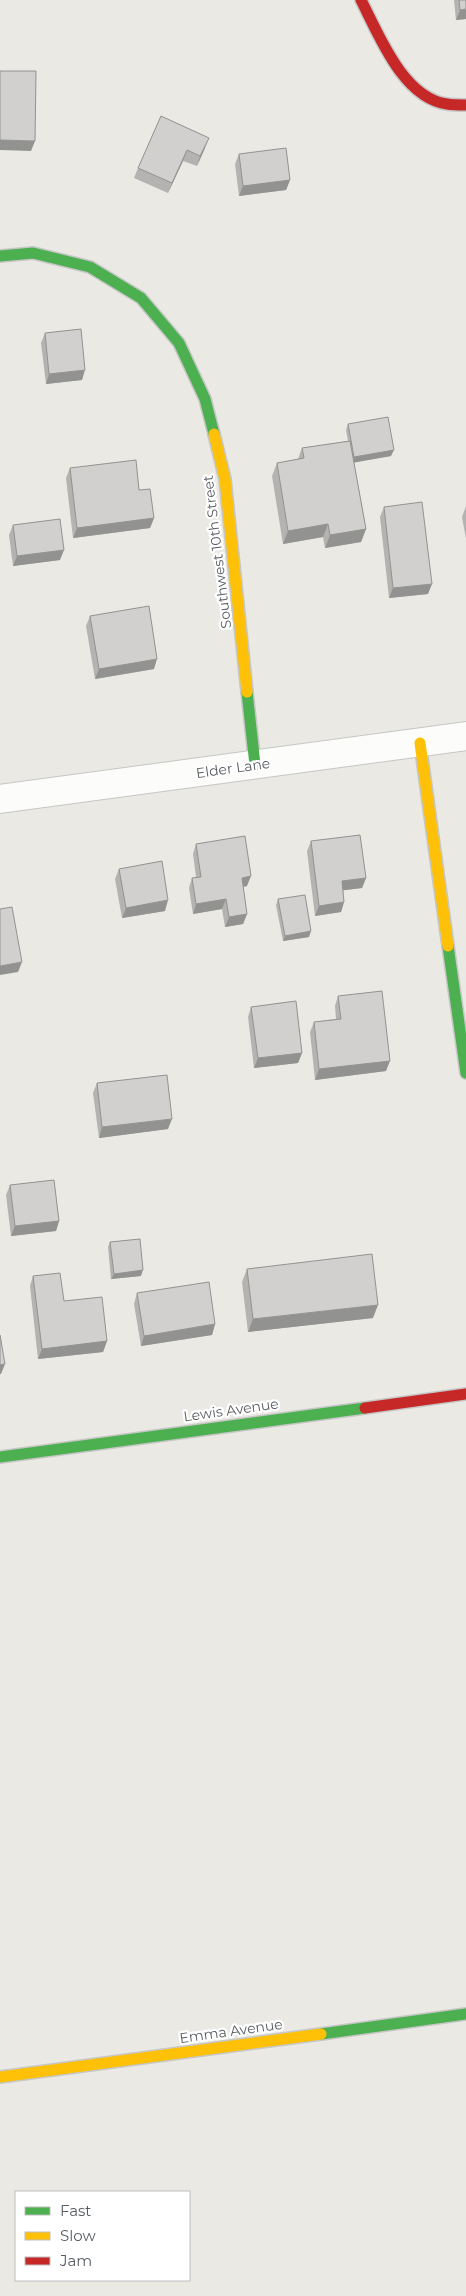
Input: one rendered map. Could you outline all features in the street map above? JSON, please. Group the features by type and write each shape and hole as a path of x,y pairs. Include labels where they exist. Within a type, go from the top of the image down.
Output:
{"street":[{"path":"361,0 403,76 426,98 462,105"},
{"name":"Southwest 10th Street","path":"0,256 33,254 90,267 141,298 179,343 205,398 225,479 255,765"},
{"name":"Elder Lane","path":"0,799 466,736"},
{"path":"420,743 466,1073"},
{"name":"Lewis Avenue","path":"0,1457 466,1394"},
{"name":"Emma Avenue","path":"0,2077 466,2014"}],"building":[{"path":"459,0 466,0 466,9 460,10"},
{"path":"0,71 36,71 35,141 0,140"},
{"path":"161,116 209,138 200,156 187,150 172,183 138,168"},
{"path":"286,148 290,180 243,186 239,154"},
{"path":"81,329 85,370 49,374 45,333"},
{"path":"388,417 394,450 354,457 348,424"},
{"path":"350,441 366,529 330,535 328,524 288,531 277,463 304,458 302,448"},
{"path":"136,460 139,490 150,489 154,518 77,528 70,468"},
{"path":"422,502 432,584 393,588 384,507"},
{"path":"60,519 64,550 17,556 13,525"},
{"path":"149,606 157,659 99,669 90,616"},
{"path":"360,835 366,878 342,881 344,902 319,906 311,841"},
{"path":"245,836 251,876 242,878 247,914 229,917 226,899 196,904 192,878 201,877 196,844"},
{"path":"162,861 168,900 126,908 119,869"},
{"path":"305,895 311,931 285,936 278,899"},
{"path":"12,907 22,962 0,966 0,909"},
{"path":"382,991 390,1061 319,1069 314,1022 341,1019 338,996"},
{"path":"296,1001 302,1053 258,1058 251,1007"},
{"path":"167,1075 172,1119 102,1127 97,1083"},
{"path":"54,1180 59,1221 15,1226 10,1185"},
{"path":"140,1239 143,1270 114,1274 110,1242"},
{"path":"372,1254 378,1305 253,1319 247,1269"},
{"path":"60,1273 64,1301 102,1297 107,1341 42,1349 33,1276"},
{"path":"209,1282 215,1324 144,1336 137,1293"},
{"path":"0,1335 5,1364 0,1365"}],"traffic: fast":[{"path":"0,256 33,253 90,267 141,298 179,343 205,399 214,434"},
{"path":"247,692 255,765"},
{"path":"448,946 466,1073"},
{"path":"0,1457 365,1408"},
{"path":"321,2034 466,2014"}],"traffic: slow":[{"path":"214,434 225,479 247,692"},
{"path":"420,743 448,946"},
{"path":"0,2077 321,2034"}],"traffic: jam":[{"path":"361,0 394,63 405,78 431,99 447,104 466,105"},
{"path":"365,1408 466,1394"}]}
